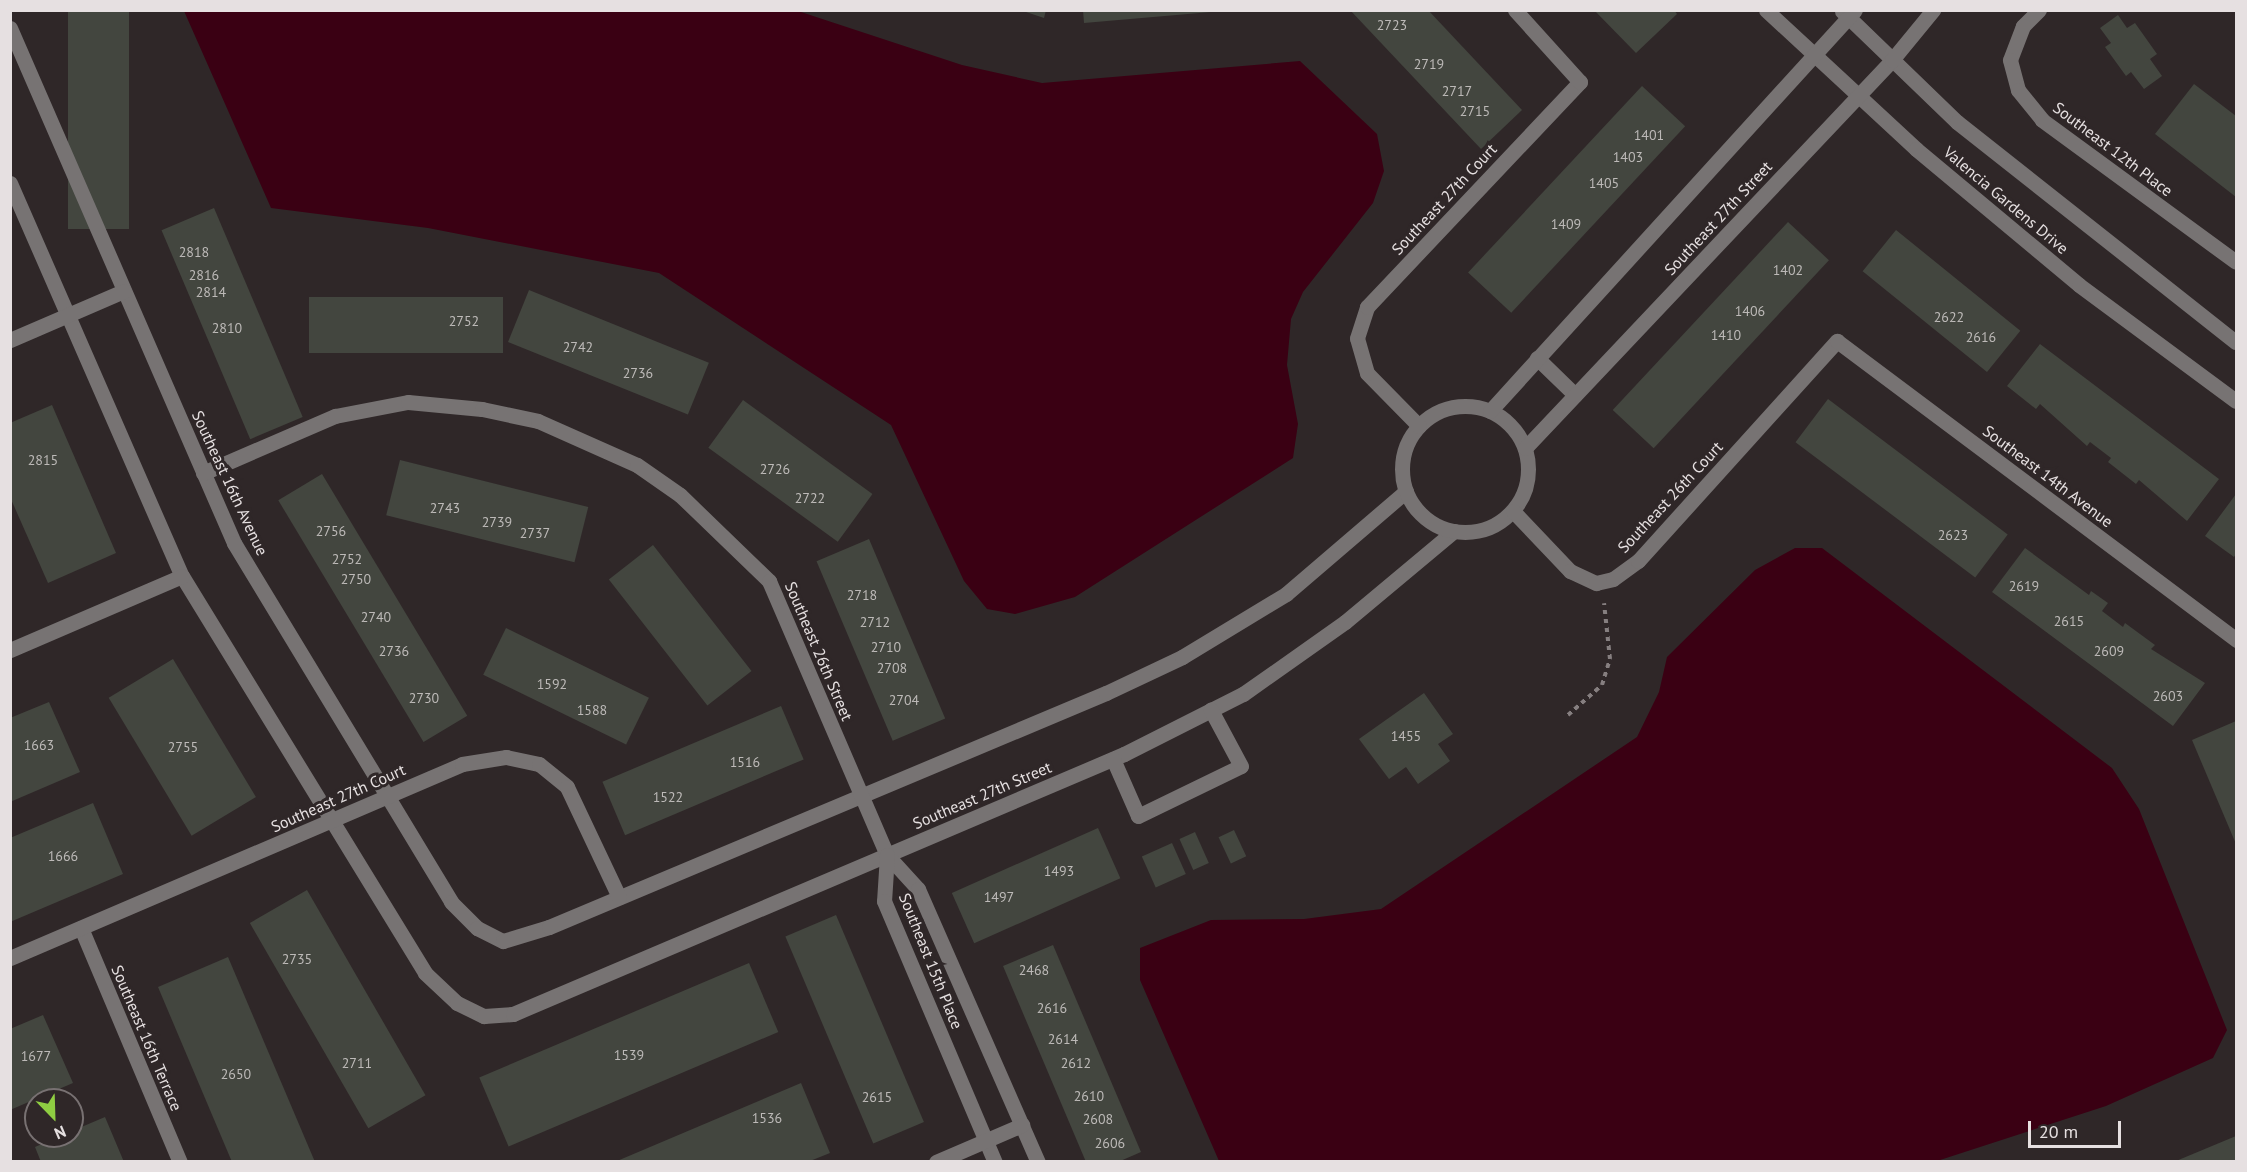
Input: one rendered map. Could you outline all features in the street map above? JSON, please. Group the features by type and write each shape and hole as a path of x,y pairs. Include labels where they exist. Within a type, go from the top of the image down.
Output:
{"street":[{"name":"Southeast 27th Court","path":"1419,426 1367,373 1357,338 1367,307 1580,82 1515,10"},
{"name":"Valencia Gardens Drive","path":"1766,10 1858,96 2079,285 2236,401"},
{"name":"Southeast 27th Street","path":"1525,448 1892,60 1934,10"},
{"name":"Southeast 12th Place","path":"2039,10 2023,26 2010,60 2018,90 2042,120 2236,262"},
{"path":"1490,411 1814,55 1848,13"},
{"name":"Valencia Gardens Drive","path":"1848,13 1892,60 1957,122 2236,342"},
{"name":"Southeast 16th Avenue","path":"10,28 234,543 451,902 477,928 503,941 549,927 619,897"},
{"path":"10,183 182,576 332,821"},
{"path":"10,340 123,291"},
{"name":"Southeast 26th Court","path":"1513,511 1570,571 1596,583 1613,579 1638,561 1837,341"},
{"name":"Southeast 14th Avenue","path":"1837,341 2236,640"},
{"path":"1537,358 1575,395"},
{"name":"Southeast 26th Street","path":"203,473 335,416 408,402 482,409 538,421 637,465 680,495 769,581 887,855"},
{"path":"1452,407 1490,411 1511,426 1525,448 1528,481 1513,511 1496,524 1476,531 1454,531 1425,517 1406,491 1403,457 1419,426 1452,407"},
{"path":"619,897 1106,693 1182,657 1286,594 1406,491"},
{"name":"Southeast 27th Street","path":"332,821 425,973 457,1003 484,1016 513,1014 1113,759 1212,710 1243,694 1345,622 1454,531"},
{"path":"10,650 182,576"},
{"path":"1113,759 1138,816 1241,766 1212,710"},
{"name":"Southeast 27th Court","path":"10,958 462,764 506,757 538,764 567,787 619,897"},
{"name":"Southeast 15th Place","path":"887,855 918,889 1038,1161"},
{"name":"Southeast 15th Place","path":"887,855 884,901 995,1161"},
{"name":"Southeast 16th Terrace","path":"81,928 180,1161"},
{"path":"936,1161 1022,1125"}],"path":[{"path":"1568,716 1602,685 1610,659 1603,602"}],"shaded area":[{"path":"184,11 798,11 962,65 1042,83 1300,61 1377,134 1384,171 1373,203 1303,292 1291,319 1287,365 1298,424 1293,458 1075,597 1015,614 987,609 964,581 891,425 659,273 428,228 271,208"},
{"path":"1795,548 1822,548 2112,768 2139,809 2227,1030 2213,1058 2106,1106 1937,1161 1219,1161 1140,980 1140,948 1211,920 1304,919 1381,909 1637,737 1659,692 1667,657 1755,570"}],"building":[{"path":"68,10 129,10 129,229 68,229"},
{"path":"1020,10 1046,10 1044,18"},
{"path":"1083,10 1211,10 1211,12 1084,23"},
{"path":"1350,10 1428,10 1522,110 1481,149"},
{"path":"1594,10 1674,10 1677,14 1636,53"},
{"path":"2118,15 2127,28 2135,23 2157,54 2150,59 2162,76 2144,89 2131,72 2126,76 2105,47 2111,43 2100,28"},
{"path":"2194,84 2236,116 2236,197 2155,134"},
{"path":"1642,86 1685,126 1511,313 1468,272"},
{"path":"214,208 303,417 250,439 162,230"},
{"path":"1788,222 1829,260 1654,448 1613,410"},
{"path":"1896,230 2020,331 1987,372 1863,271"},
{"path":"529,290 709,363 688,415 508,342"},
{"path":"309,297 503,297 503,353 309,353"},
{"path":"2040,344 2219,479 2187,521 2139,480 2136,484 2108,462 2111,458 2090,442 2087,446 2040,404 2036,409 2007,386"},
{"path":"1828,399 2008,534 1975,578 1796,442"},
{"path":"743,400 872,494 838,542 708,448"},
{"path":"52,405 116,553 48,583 10,497 10,423"},
{"path":"400,460 588,507 574,562 386,515"},
{"path":"322,474 467,716 424,742 278,500"},
{"path":"2236,494 2236,554 2234,557 2205,536"},
{"path":"869,539 945,718 893,741 817,561"},
{"path":"653,545 752,671 707,706 609,579"},
{"path":"2025,548 2089,595 2091,591 2108,603 2102,611 2123,627 2125,623 2155,645 2151,649 2205,683 2173,726 1992,592"},
{"path":"506,628 649,698 626,744 483,675"},
{"path":"173,659 256,797 192,836 109,698"},
{"path":"1424,693 1453,734 1438,744 1450,761 1418,784 1406,767 1389,779 1359,739"},
{"path":"49,702 80,772 10,802 10,718"},
{"path":"781,706 804,759 625,835 602,782"},
{"path":"2236,721 2236,844 2192,740"},
{"path":"93,803 123,874 10,922 10,838"},
{"path":"1098,828 1120,878 974,943 952,893"},
{"path":"1234,830 1246,856 1231,863 1219,837"},
{"path":"1195,832 1209,863 1193,870 1179,839"},
{"path":"1172,843 1186,874 1156,887 1142,856"},
{"path":"307,890 426,1095 368,1128 250,923"},
{"path":"836,915 924,1122 873,1144 785,936"},
{"path":"1053,945 1141,1152 1118,1162 1086,1162 1003,966"},
{"path":"228,957 315,1162 232,1162 158,987"},
{"path":"749,963 778,1032 509,1147 479,1077"},
{"path":"43,1015 73,1083 61,1088 24,1088 24,1104 10,1110 10,1029"},
{"path":"801,1083 830,1153 810,1161 617,1161"},
{"path":"105,1117 124,1162 41,1162 35,1148 84,1148 84,1126"},
{"path":"2236,1136 2236,1161 2176,1161"}]}
